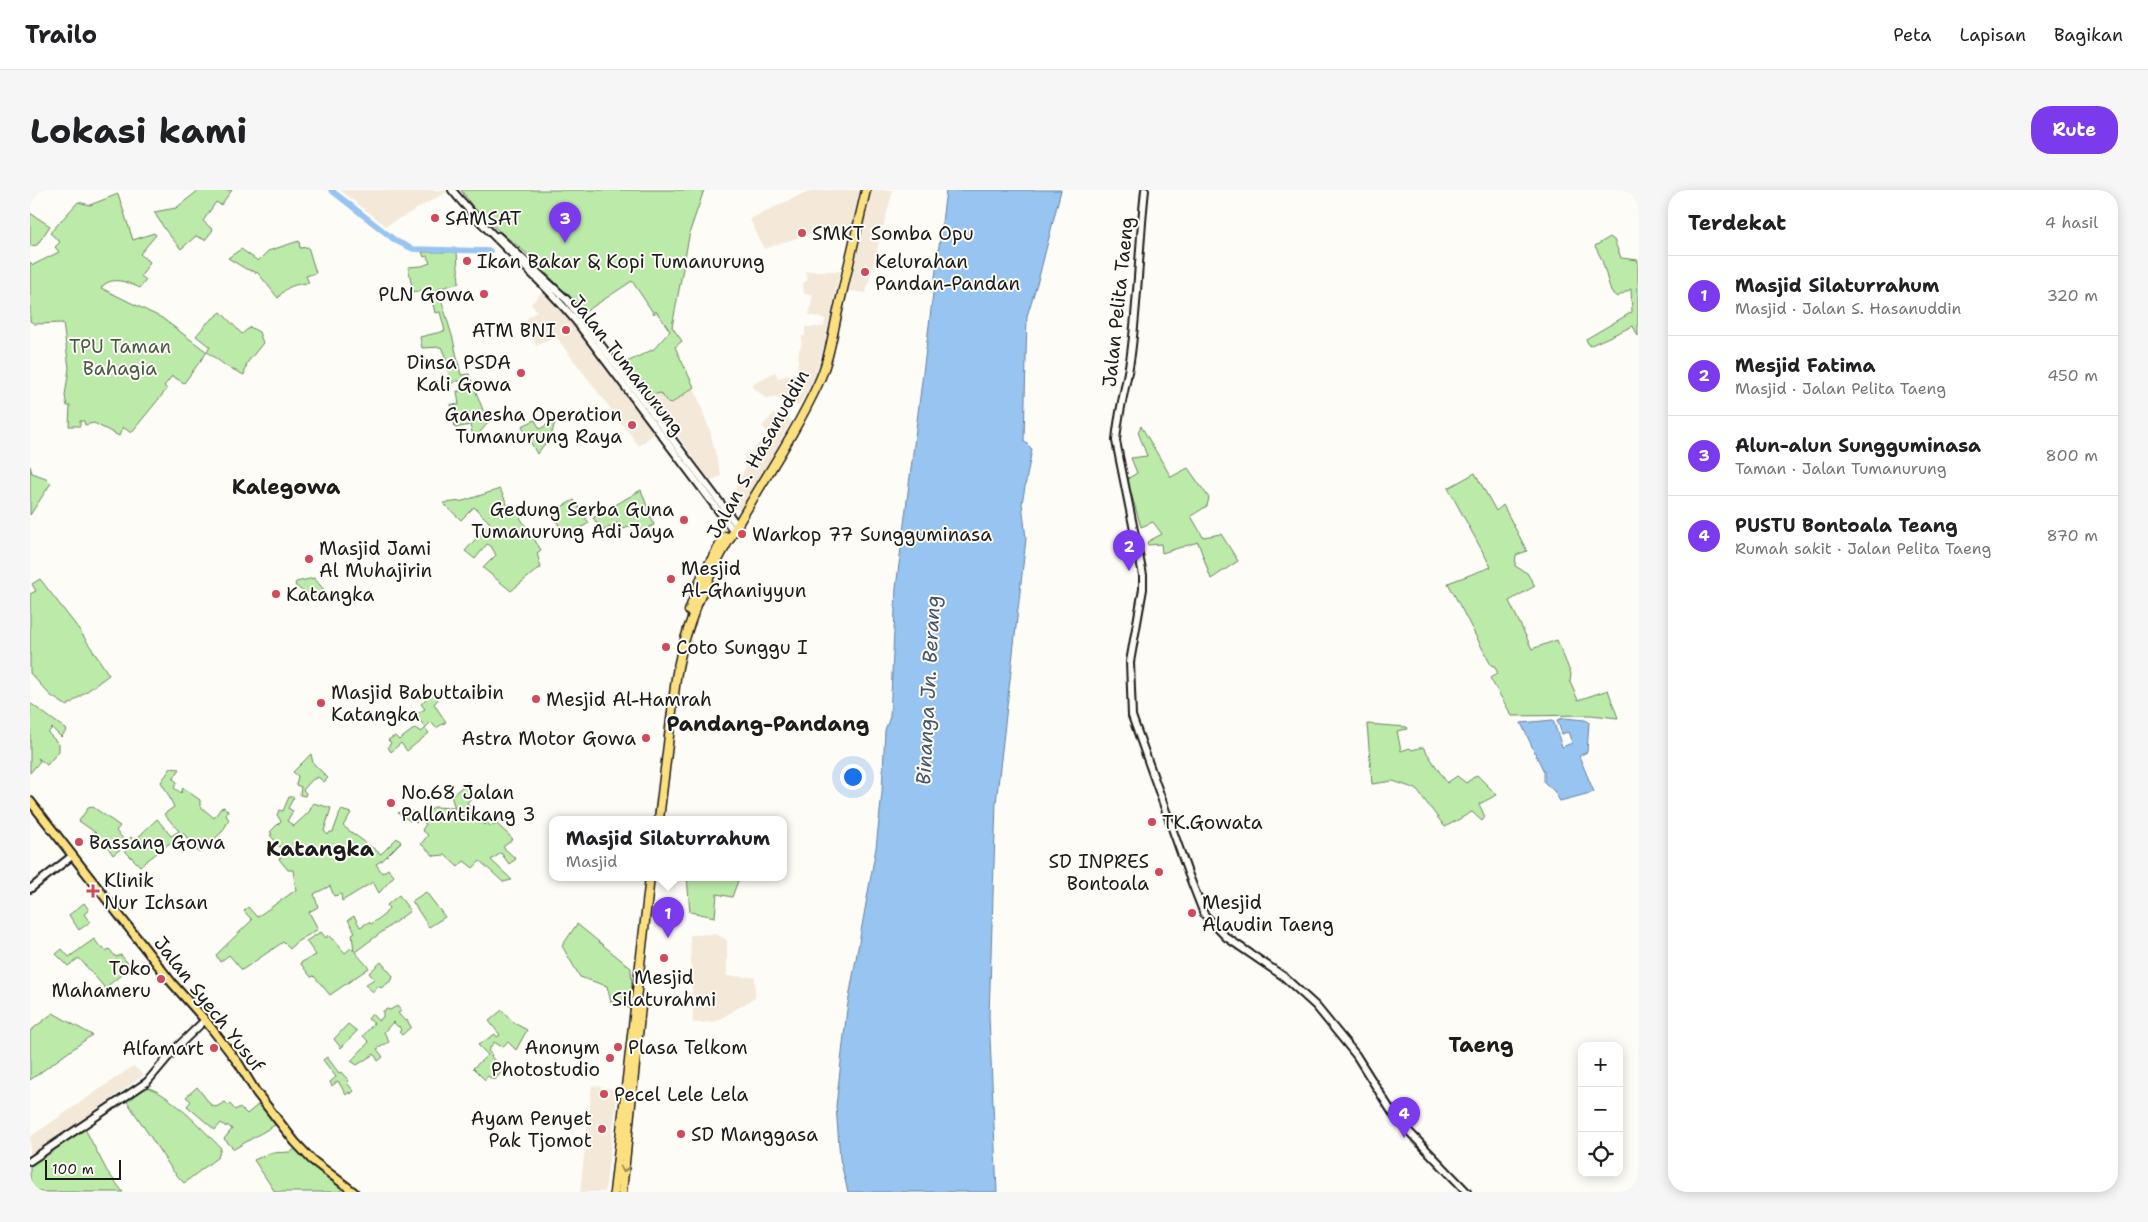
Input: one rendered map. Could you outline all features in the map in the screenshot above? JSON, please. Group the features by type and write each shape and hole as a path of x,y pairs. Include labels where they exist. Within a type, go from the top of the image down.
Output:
{"highway":[{"name":"Jalan S. Hasanuddin","path":"657,816 679,657 689,624 707,579 734,526 816,383 861,190"},
{"name":"Jalan S. Hasanuddin","path":"734,526 792,434 826,367 866,190"},
{"path":"622,1192 647,931 650,881"},
{"path":"649,907 653,881"},
{"path":"614,1192 647,931"}],"main road":[{"name":"Jalan Syech Yusuf","path":"30,801 172,983 205,1020 239,1064 256,1092 295,1142 312,1160 354,1192"}],"street":[{"name":"Jalan Tumanurung","path":"452,190 509,253 557,298 734,526"},
{"name":"Jalan Pelita Taeng","path":"1145,190 1131,352 1118,419 1116,441 1143,576 1143,589 1130,662 1132,716 1204,914 1226,937 1283,976 1316,1006 1356,1055 1396,1116 1466,1192"},
{"path":"30,889 72,856"},
{"path":"30,1161 147,1082 174,1050 205,1020"}],"shaded area":[{"path":"340,190 445,190 447,192 386,226"},
{"path":"815,190 860,190 852,227 815,232 764,249 750,219 800,195"},
{"path":"871,190 893,190 866,293 849,291"},
{"path":"805,271 840,271 824,346 814,379 799,406 776,398 765,398 751,385 775,372 778,378 797,373 799,350 802,336 805,336 805,327 824,327 825,319 809,315 813,294 804,294 803,283 808,280"},
{"path":"544,290 576,327 657,432 639,446 556,337 536,346 525,320 537,311 531,304"},
{"path":"694,387 710,431 721,476 710,481 669,423 646,396 661,393 667,402 672,403"},
{"path":"774,413 777,418 784,416 791,420 783,437 741,510 725,507 745,468 742,461 768,433 762,426"},
{"path":"716,934 727,940 727,976 755,977 755,998 715,1022 693,1023 690,935"},
{"path":"133,1066 144,1075 32,1157 30,1154 30,1137"},
{"path":"592,1085 618,1090 605,1192 580,1192"}],"green space":[{"path":"199,190 232,190 221,205 216,202 203,221 213,230 205,240 196,236 181,249 166,231 154,212 176,208"},
{"path":"461,190 704,190 690,231 672,327 682,341 675,347 694,387 672,403 667,402 661,393 646,396 623,364 654,349 670,331 656,311 654,314 632,281 585,312 525,252 477,213"},
{"name":"TPU Taman Bahagia","path":"118,194 133,240 154,233 156,235 140,254 150,262 141,276 146,280 140,288 125,282 114,281 105,284 101,288 162,318 207,352 184,383 172,376 164,386 167,389 131,433 123,427 119,436 94,423 85,425 84,421 80,421 80,426 69,426 70,406 67,406 65,396 69,368 63,323 35,324 30,321 30,262 33,265 59,252 55,247 60,242 50,233 78,202 90,205"},
{"path":"30,213 50,226 37,245 30,246"},
{"path":"1610,237 1614,240 1621,258 1638,260 1638,336 1633,326 1589,346 1586,339 1632,312 1631,289 1617,297 1611,292 1602,260 1595,246"},
{"path":"299,241 300,248 308,247 316,273 306,276 309,283 291,286 278,298 258,273 246,269 228,258 241,249 258,261 268,251"},
{"path":"422,252 457,252 459,283 438,289 453,339 461,375 469,374 488,423 474,439 470,425 455,428 451,404 459,405 457,391 467,392 464,381 456,381 449,385 448,363 441,347 422,348 420,337 445,331 440,312 435,313 430,289 413,292 408,267 422,266 430,263 427,256 424,257"},
{"path":"221,312 242,334 250,327 259,332 263,343 247,363 244,375 226,366 207,352 210,347 196,336 207,323"},
{"path":"556,419 551,436 537,454 522,426 535,420 540,429"},
{"path":"1141,426 1171,477 1188,468 1209,498 1207,506 1191,516 1203,537 1221,534 1238,561 1211,579 1198,542 1162,553 1161,544 1148,545 1147,542 1162,534 1153,522 1141,527 1127,479 1137,473 1131,458 1147,456 1138,432"},
{"path":"30,466 32,473 46,478 51,483 30,515"},
{"path":"1475,473 1496,511 1503,505 1527,551 1516,555 1515,566 1527,573 1535,586 1509,601 1532,649 1557,640 1571,674 1570,682 1578,700 1608,690 1618,718 1591,715 1512,716 1490,678 1498,673 1494,666 1491,665 1448,583 1491,567 1448,488"},
{"path":"500,489 509,508 515,506 523,523 541,550 537,553 541,568 511,591 483,568 496,555 491,546 487,544 475,559 465,551 490,523 474,507 461,520 443,503 463,501"},
{"path":"641,490 654,525 640,532 637,523 624,529 619,522 603,531 593,518"},
{"path":"574,500 589,523 565,537 552,512"},
{"path":"314,578 325,591 316,602 295,585 296,582"},
{"path":"40,579 78,628 109,675 67,706 50,695 30,673 30,594 36,591 32,584"},
{"path":"430,690 439,698 434,704 446,722 436,728 431,722 426,727 415,715 425,709 421,704 426,699 424,696"},
{"path":"30,703 67,730 61,737 52,728 48,733 59,744 59,751 47,765 38,758 40,761 30,773"},
{"path":"1367,724 1407,727 1408,729 1397,731 1401,751 1423,747 1447,783 1457,776 1466,783 1477,775 1497,795 1479,804 1485,817 1482,821 1472,812 1445,827 1416,789 1393,781 1372,784"},
{"path":"415,728 421,732 425,728 429,733 407,751 401,743 391,752 388,747 391,743 388,740 395,736 399,740"},
{"path":"311,754 313,763 328,778 324,782 318,777 312,780 303,790 306,793 305,796 300,795 301,787 296,785 298,776 293,772"},
{"path":"171,768 180,769 173,779 177,782 174,788 181,793 183,788 200,800 200,806 214,818 221,808 224,807 228,811 226,815 229,820 222,832 199,853 183,833 140,866 122,848 113,855 105,843 98,845 91,838 96,833 79,821 88,808 93,807 120,826 116,831 126,842 131,837 134,841 157,819 171,836 179,831 164,814 174,807 161,782"},
{"path":"468,782 473,796 467,803 484,825 487,822 490,826 497,824 513,839 503,847 516,859 509,864 501,853 491,860 512,880 503,882 480,861 473,868 464,861 458,867 445,855 434,856 421,844 428,835 422,830 426,824 419,819 416,823 413,819 410,821 398,813 410,810 416,819 422,817 434,807 455,808 451,796"},
{"path":"289,797 294,797 288,808 293,811 287,821 294,826 309,812 313,803 331,808 324,831 328,835 330,832 333,832 341,810 351,813 343,826 381,854 397,838 401,842 383,860 376,864 382,873 388,869 394,876 379,893 373,882 342,901 341,894 334,896 330,886 314,894 318,907 309,912 318,929 295,943 290,949 283,942 242,970 229,955 220,962 216,955 252,920 244,911 248,907 257,917 296,890 293,870 288,870 279,859 285,853 270,835 272,834 270,832 281,821 277,815 279,810 283,811"},
{"path":"687,881 738,881 732,897 717,894 715,917 690,912"},
{"path":"426,892 445,917 429,927 412,901"},
{"path":"399,895 410,911 355,952 369,968 330,995 314,976 311,977 300,963 316,955 306,941 321,932 326,938 328,935 334,940 345,953 351,948 354,951 352,934 355,932 348,920 354,916 360,927 369,922 371,924 384,915 389,908 387,905"},
{"path":"84,903 89,910 84,914 90,922 79,930 69,915"},
{"path":"577,924 631,968 633,1009 611,1002 607,986 580,977 562,946"},
{"path":"94,939 101,948 103,947 106,951 109,949 116,957 121,955 131,967 105,988 79,958 68,966 56,954 62,949 69,957"},
{"path":"381,962 393,976 392,980 381,988 378,986 373,992 365,985 374,979 369,973"},
{"path":"397,1006 401,1011 398,1013 405,1021 407,1020 411,1027 402,1035 399,1032 401,1030 399,1026 393,1022 384,1032 389,1042 377,1049 383,1057 378,1061 374,1054 357,1065 351,1061 369,1042 363,1036 374,1023 368,1019 372,1014 378,1021 383,1017 383,1011"},
{"path":"502,1010 514,1023 527,1030 516,1050 508,1042 502,1047 494,1042 488,1051 492,1055 491,1057 504,1069 495,1080 487,1076 485,1080 473,1068 488,1055 478,1045 495,1034 497,1037 500,1035 489,1021"},
{"path":"53,1013 92,1035 30,1080 30,1031"},
{"path":"348,1024 357,1031 341,1048 334,1039"},
{"path":"327,1057 339,1073 341,1072 349,1081 347,1083 354,1091 351,1094 349,1092 346,1095 338,1081 332,1086 330,1082 336,1077 323,1060"},
{"path":"145,1087 154,1090 175,1104 196,1122 221,1148 218,1157 184,1183 173,1171 126,1100"},
{"path":"197,1087 211,1105 216,1107 225,1102 228,1105 230,1104 235,1110 240,1107 247,1114 260,1103 275,1125 234,1149 224,1139 232,1129 221,1123 215,1130 187,1106 191,1101 186,1097"},
{"path":"84,1127 107,1171 123,1192 30,1192 30,1165"},
{"path":"295,1149 315,1168 342,1189 339,1192 275,1192 254,1160 270,1153 291,1152"}],"water":[{"name":"Binanga Jn. Berang","path":"946,190 1061,190 1027,316 1024,441 1032,449 1022,503 1026,539 996,803 989,1016 997,1192 848,1192 840,1159 836,1106 847,1009 876,848 882,793 885,730 890,717 896,588"},
{"path":"1564,718 1589,722 1587,752 1579,756 1594,792 1560,801 1554,791 1544,782 1544,772 1521,723 1553,720 1562,747 1572,743 1568,732 1562,734 1557,720"}],"waterway":[{"path":"331,190 396,241 413,249 490,251"}],"place":[{"name":"SAMSAT","path":"435,218"},
{"name":"SMKT Somba Opu","path":"802,233"},
{"name":"Alun-alun Sungguminasa","path":"565,243"},
{"name":"Ikan Bakar & Kopi Tumanurung","path":"467,261"},
{"name":"Kelurahan Pandan-Pandan","path":"865,272"},
{"name":"PLN Gowa","path":"484,294"},
{"name":"ATM BNI","path":"566,330"},
{"name":"Dinsa PSDA Kali Gowa","path":"521,373"},
{"name":"Ganesha Operation Tumanurung Raya","path":"632,425"},
{"name":"Gedung Serba Guna Tumanurung Adi Jaya","path":"684,520"},
{"name":"Warkop 77 Sungguminasa","path":"742,534"},
{"name":"Masjid Jami Al Muhajirin","path":"309,559"},
{"name":"Mesjid Fatima","path":"1129,571"},
{"name":"Mesjid Al-Ghaniyyun","path":"671,579"},
{"name":"Katangka","path":"276,594"},
{"name":"Coto Sunggu I","path":"666,647"},
{"name":"Mesjid Al-Hamrah","path":"536,699"},
{"name":"Masjid Babuttaibin Katangka","path":"321,703"},
{"name":"Astra Motor Gowa","path":"646,738"},
{"name":"No.68 Jalan Pallantikang 3","path":"391,803"},
{"name":"TK.Gowata","path":"1152,822"},
{"name":"Bassang Gowa","path":"79,842"},
{"name":"SD INPRES Bontoala","path":"1159,872"},
{"name":"Klinik Nur Ichsan","path":"93,891"},
{"name":"Mesjid Alaudin Taeng","path":"1192,913"},
{"name":"Masjid Silaturrahum","path":"668,938"},
{"name":"Mesjid Silaturahmi","path":"664,958"},
{"name":"Toko Mahameru","path":"161,979"},
{"name":"Plasa Telkom","path":"618,1047"},
{"name":"Alfamart","path":"214,1048"},
{"name":"Anonym Photostudio","path":"610,1058"},
{"name":"Pecel Lele Lela","path":"604,1094"},
{"name":"Ayam Penyet Pak Tjomot","path":"602,1129"},
{"name":"SD Manggasa","path":"681,1134"},
{"name":"PUSTU Bontoala Teang","path":"1404,1138"}],"district":[{"name":"Kalegowa","path":"286,487"},
{"name":"Pandang-Pandang","path":"768,724"},
{"name":"Katangka","path":"320,849"},
{"name":"Taeng","path":"1481,1045"}]}
